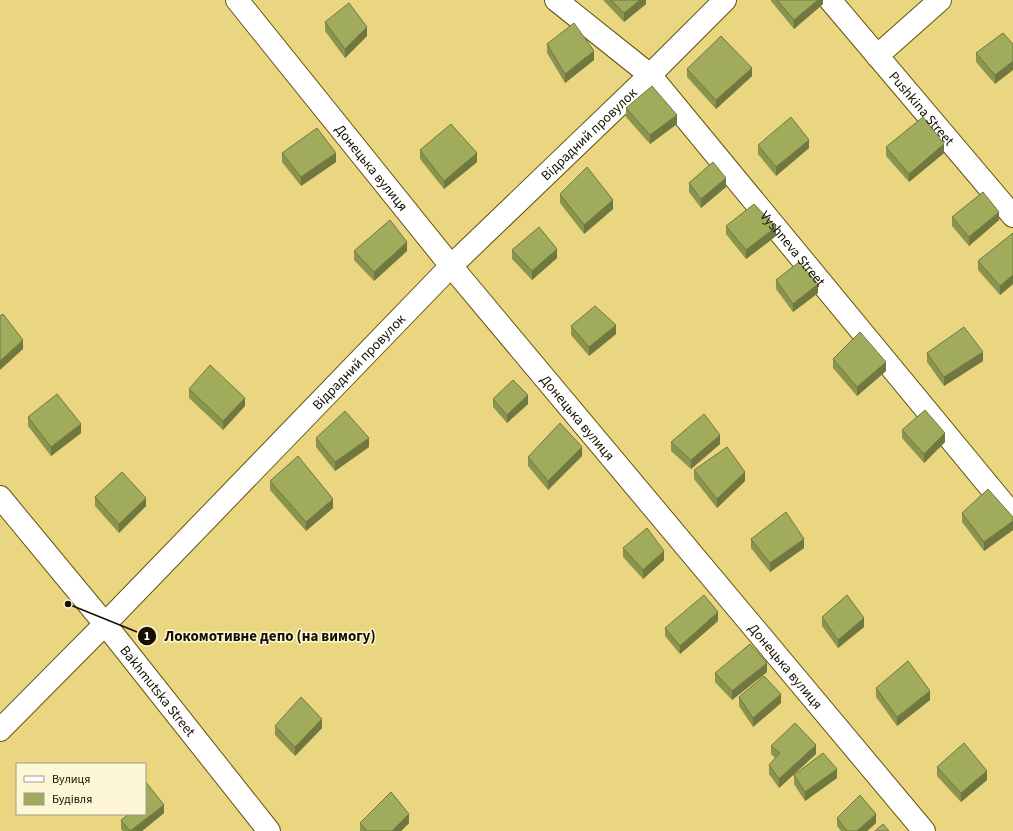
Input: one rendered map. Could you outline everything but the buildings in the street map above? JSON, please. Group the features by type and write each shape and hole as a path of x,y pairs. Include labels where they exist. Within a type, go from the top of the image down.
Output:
{"street":[{"name":"Донецька вулиця","path":"237,0 451,266 924,831"},
{"name":"Vyshneva Street","path":"556,0 650,75 1013,515"},
{"name":"Відрадний провулок","path":"0,730 105,624 451,266 650,75 725,0"},
{"name":"Pushkina Street","path":"830,0 1013,216"},
{"path":"878,56 940,0"},
{"name":"Bakhmutska Street","path":"0,496 105,624 269,831"}],"place":[{"name":"Локомотивне депо (на вимогу)","path":"68,604"}]}
